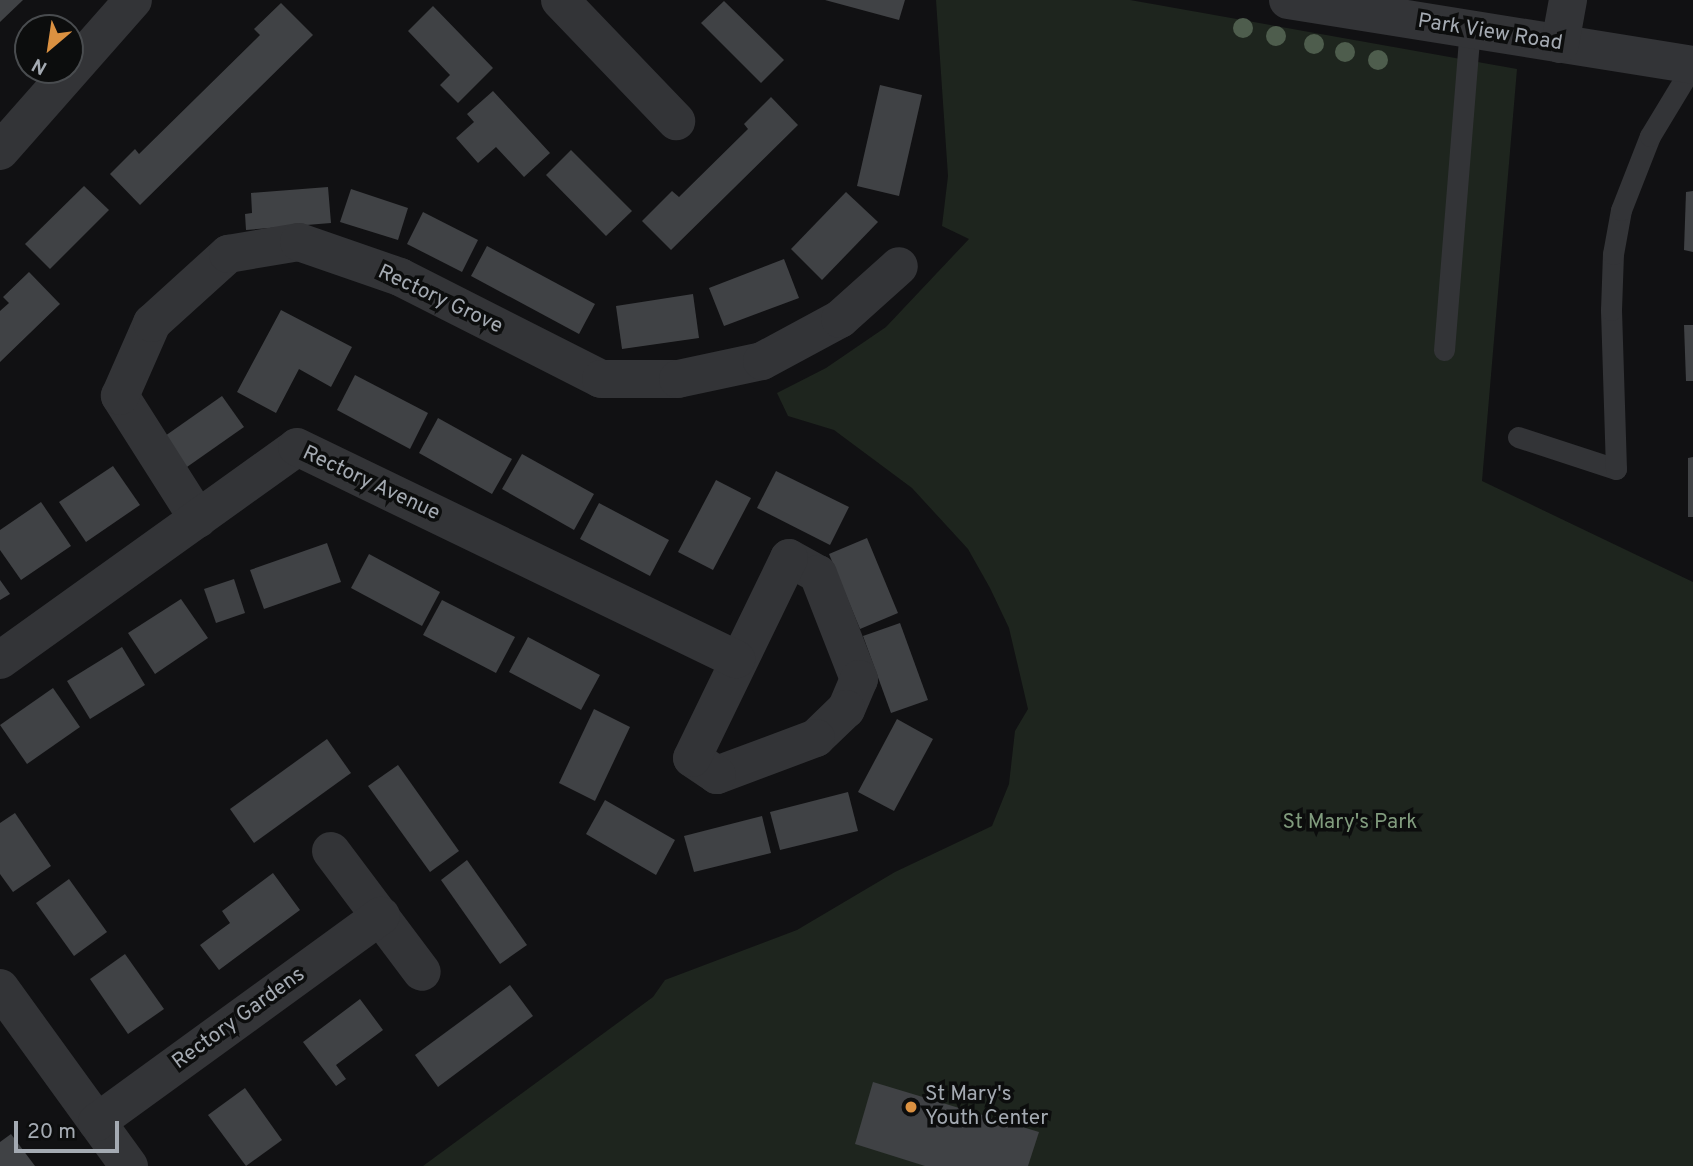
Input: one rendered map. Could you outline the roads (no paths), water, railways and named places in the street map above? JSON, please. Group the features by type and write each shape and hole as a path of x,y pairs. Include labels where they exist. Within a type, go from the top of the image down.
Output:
{"street":[{"path":"0,151 133,0"},
{"path":"560,0 676,121"},
{"name":"Park View Road","path":"1288,0 1693,65"},
{"path":"1560,44 1568,0"},
{"name":"Rectory Grove","path":"198,519 120,396 152,323 228,254 299,242 400,277 601,379 678,379 762,361 840,319 899,266"},
{"name":"Rectory Avenue","path":"0,660 298,447 736,659"},
{"path":"789,558 818,574 859,679 846,709 817,738 717,775 692,758 736,659 789,558"},
{"path":"331,851 422,972"},
{"name":"Rectory Gardens","path":"97,1122 381,916"},
{"path":"0,988 129,1166"}],"lane":[{"path":"1444,350 1469,29"},
{"path":"1518,437 1616,469 1611,310 1613,254 1621,210 1650,136 1693,65"}],"place":[{"name":"St Mary's Youth Center","path":"911,1107"}],"park label":[{"name":"St Mary's Park","path":"1350,823"}]}
